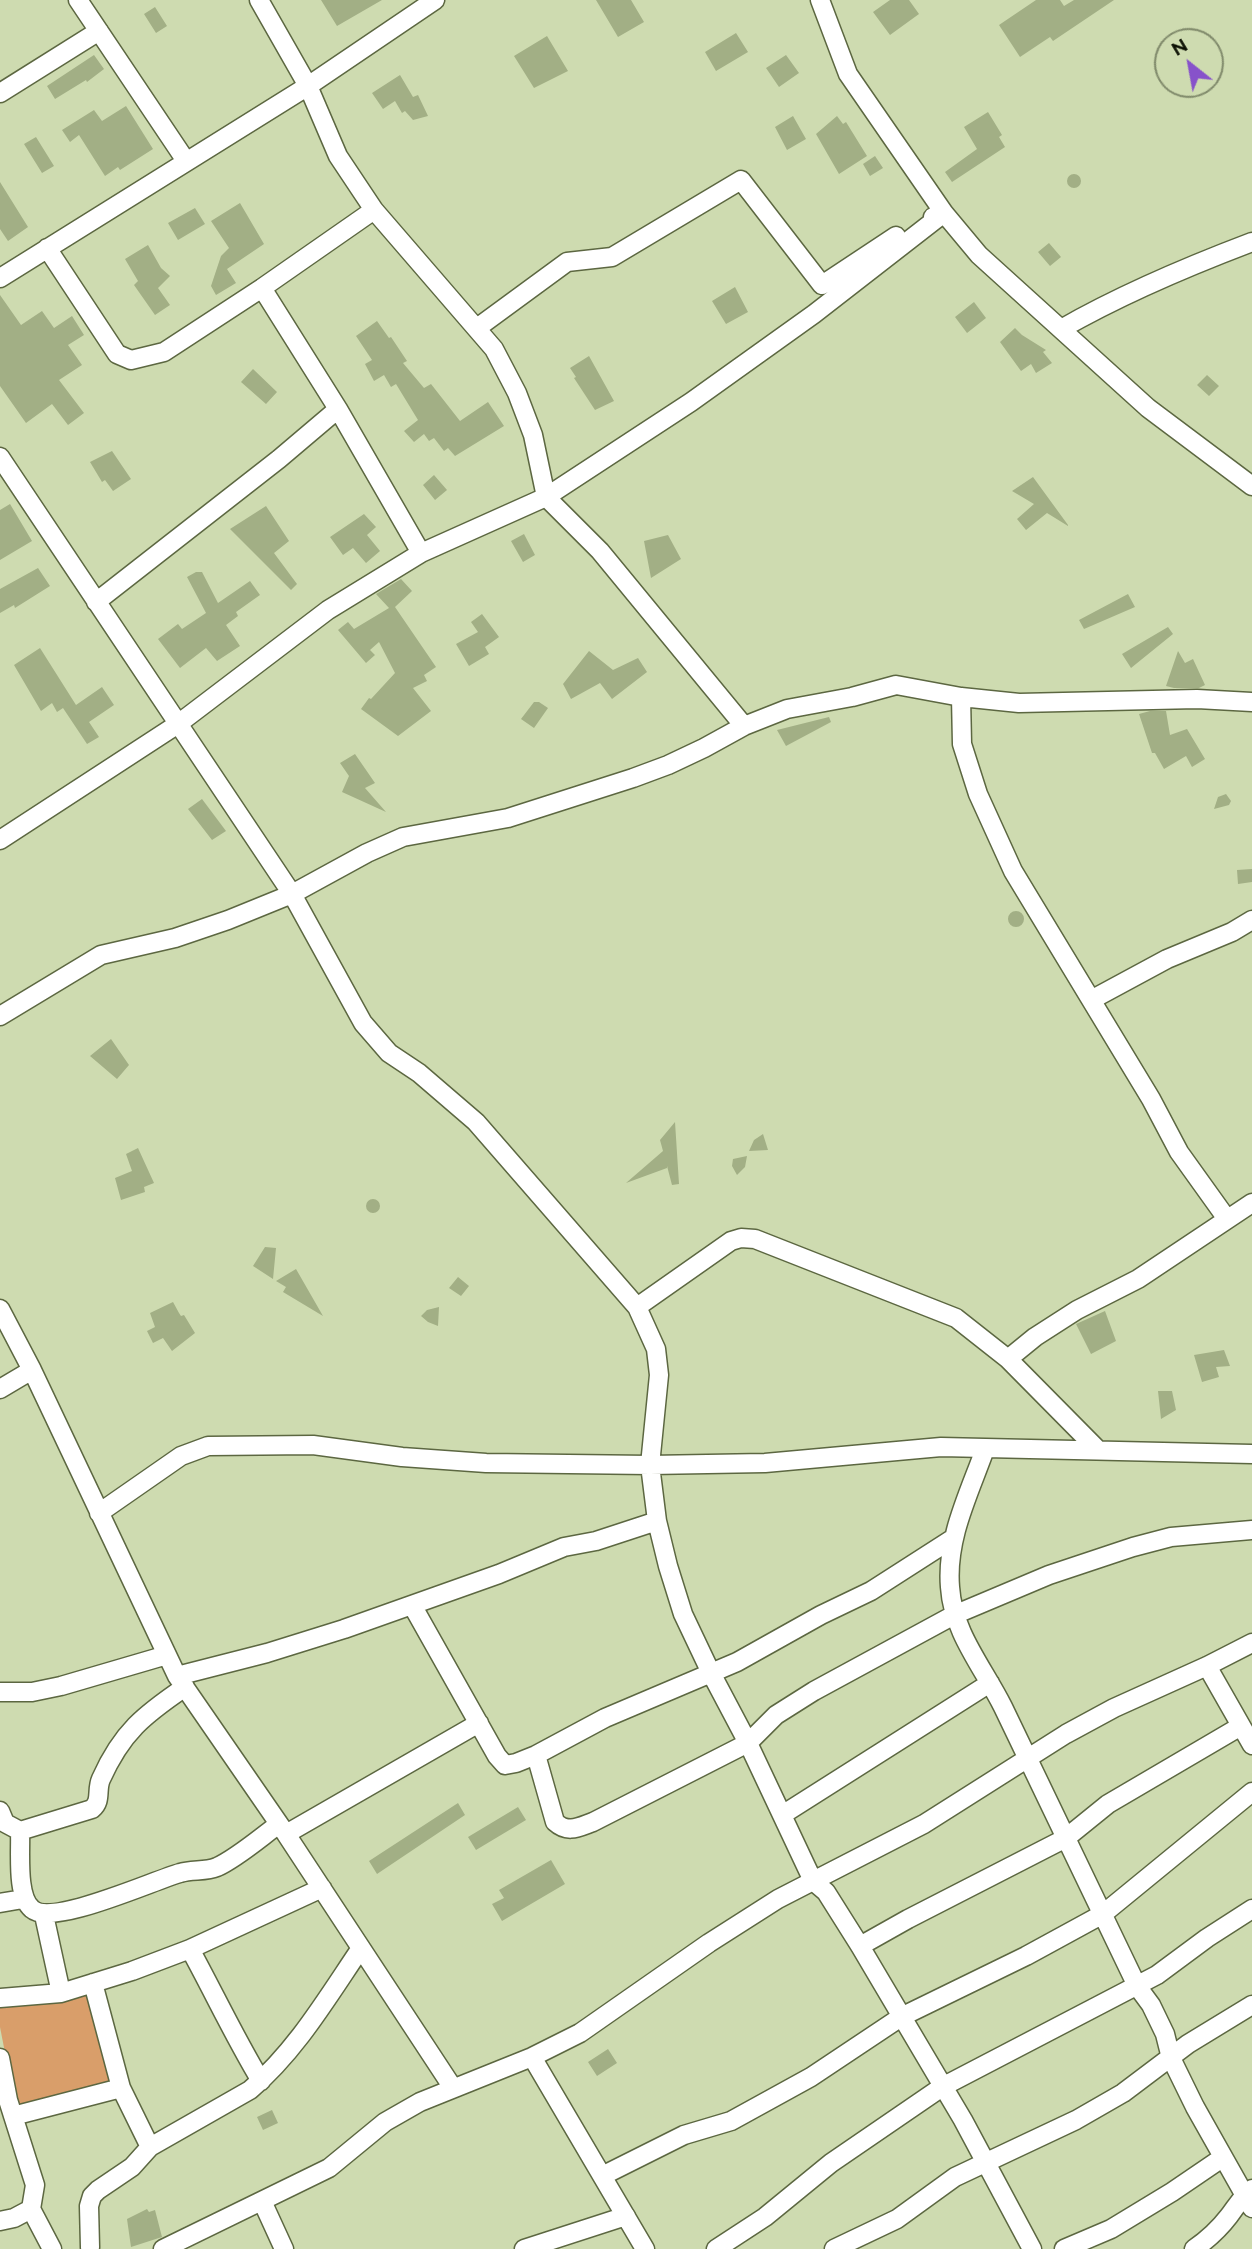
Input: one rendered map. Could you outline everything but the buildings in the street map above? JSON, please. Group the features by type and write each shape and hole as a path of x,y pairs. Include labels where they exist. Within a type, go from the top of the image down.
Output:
{"street":[{"path":"78,0 186,162"},
{"path":"259,0 308,86 338,156 374,210 494,349 517,393 533,435 546,496 600,551 744,726"},
{"path":"0,278 308,86 435,0"},
{"path":"820,0 848,74 944,213 979,255 1148,408 1252,486"},
{"path":"0,93 99,31"},
{"path":"477,328 567,262 612,257 741,180 822,285 911,225 944,213"},
{"path":"47,248 117,354 131,360 164,352 374,210"},
{"path":"0,840 178,724 328,610 421,552 546,496 702,394 814,314 944,213"},
{"path":"1060,329 1119,296 1252,242"},
{"path":"262,288 338,409 421,552"},
{"path":"96,602 279,459 338,409"},
{"path":"0,457 292,894 362,1023 389,1053 419,1073 476,1122 637,1307 656,1349 659,1375 650,1465 657,1521 683,1614 813,1881 826,1892 860,1947 963,2120 1030,2245 1010,2249"},
{"path":"0,1016 101,955 175,938 228,920 292,894 367,852 403,837 508,818 562,801 668,765 744,726 787,709 852,697 896,685 961,697 1019,703 1197,699 1252,702"},
{"path":"961,697 962,744 978,794 1013,871 1151,1099 1179,1152 1227,1219"},
{"path":"1091,1000 1167,959 1232,932 1252,920"},
{"path":"1007,1359 1077,1310 1138,1279 1252,1203"},
{"path":"637,1307 731,1241 741,1238 755,1240 956,1318 1007,1359 1098,1450"},
{"path":"0,1309 181,1681 283,1829 453,2088"},
{"path":"0,1389 32,1370"},
{"path":"99,1514 181,1456 208,1446 313,1445 402,1457 486,1463 650,1465 765,1463 941,1447 1252,1454"},
{"path":"985,1449 952,1539 950,1585 954,1615 964,1640 990,1683 1027,1758 1137,1986 1151,2004 1165,2034 1171,2058 1222,2158 1250,2197 1194,2249"},
{"path":"0,1811 5,1823 20,1831 74,1816 97,1805 99,1782 125,1736 181,1681 412,1605 564,1547 596,1541 657,1521"},
{"path":"536,1755 555,1822 562,1828 573,1829 593,1822 748,1743 776,1715 814,1691 954,1615 1049,1575 1133,1547 1171,1537 1252,1530"},
{"path":"412,1605 497,1756 505,1765 536,1755 606,1718 737,1662 821,1615 871,1591 952,1539"},
{"path":"163,2249 329,2168 385,2122 453,2088 532,2057 580,2033 709,1943 778,1899 925,1824 1027,1758 1114,1708 1252,1643"},
{"path":"0,1692 32,1692 61,1686 167,1655"},
{"path":"1207,1666 1252,1745"},
{"path":"782,1815 990,1683"},
{"path":"20,1831 23,1899 32,1909 44,1915 60,1913 185,1871 217,1867 479,1723"},
{"path":"860,1947 908,1919 1066,1838 1108,1804 1241,1726"},
{"path":"602,2176 684,2135 731,2121 811,2077 901,2017 1026,1956 1103,1914 1252,1792"},
{"path":"0,1998 61,1993 132,1972 190,1949 322,1888"},
{"path":"0,1903 23,1899"},
{"path":"716,2249 765,2217 831,2163 942,2087 1157,1975 1252,1909"},
{"path":"44,1915 61,1993"},
{"path":"86,2248 92,2196 132,2167 150,2147 250,2090 261,2081 291,2049 361,1948"},
{"path":"190,1949 235,2038 261,2081"},
{"path":"93,1983 121,2088 150,2147"},
{"path":"834,2249 897,2219 955,2176 1076,2120 1124,2093 1188,2044 1252,2005"},
{"path":"532,2057 645,2249"},
{"path":"0,2058 7,2106 35,2185 31,2209 52,2249"},
{"path":"7,2106 121,2088"},
{"path":"1064,2249 1111,2229 1222,2158"},
{"path":"262,2201 284,2249"},
{"path":"0,2221 14,2218 31,2209"},
{"path":"524,2249 626,2217"}],"shaded area":[{"path":"90,1990 114,2086 16,2109 0,2027 0,2008"}]}
